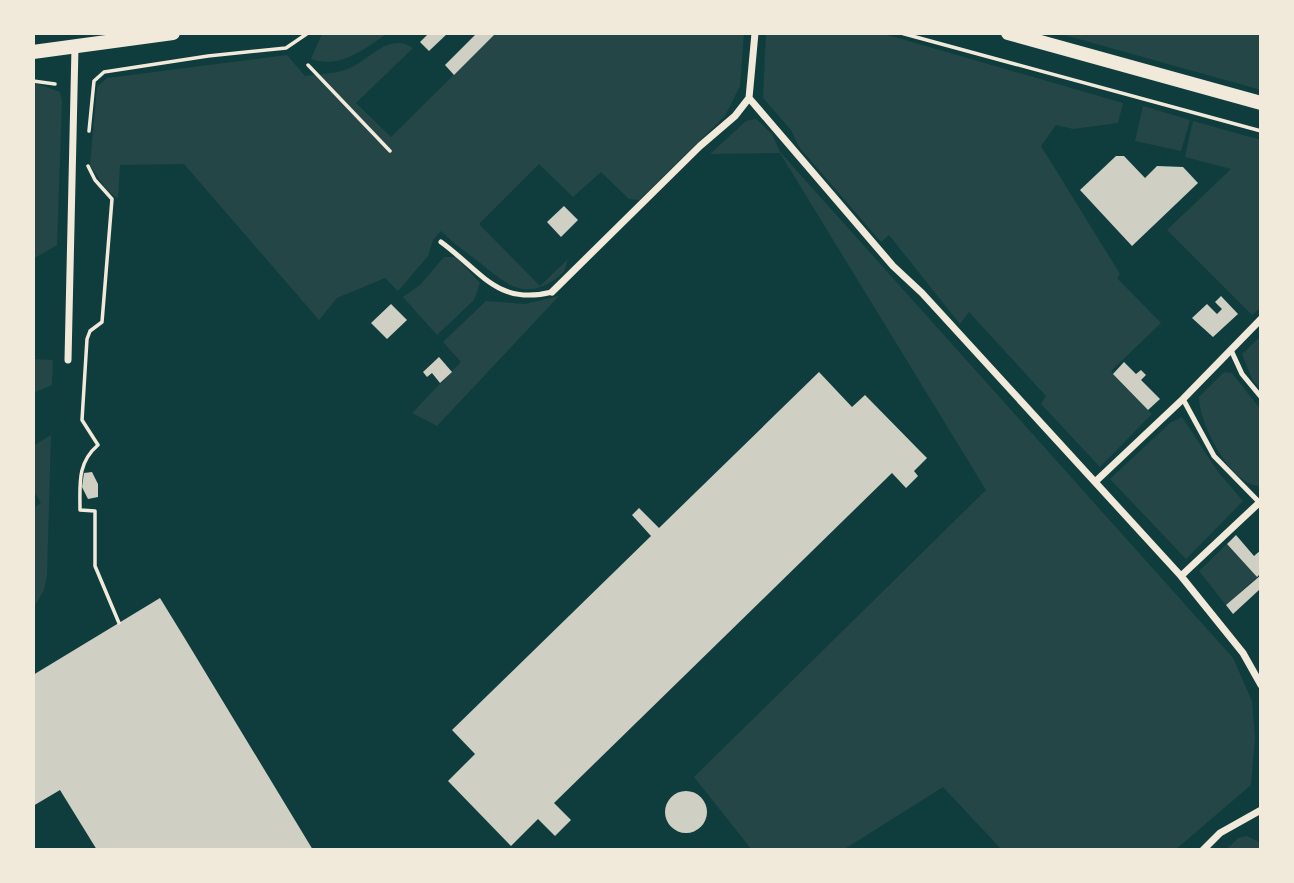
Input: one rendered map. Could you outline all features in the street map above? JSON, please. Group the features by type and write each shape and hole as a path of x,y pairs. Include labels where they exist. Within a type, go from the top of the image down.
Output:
{"main road":[{"path":"33,52 173,33"},
{"path":"1008,33 1261,103"}],"street":[{"path":"552,292 700,146 735,117 749,98 755,33"},
{"path":"68,360 75,46"},
{"path":"749,98 893,266 922,293 1181,576 1243,653 1261,685"},
{"path":"1095,482 1261,319"},
{"path":"1181,576 1260,501"},
{"path":"1203,850 1231,825 1261,810"}],"lane":[{"path":"441,242 505,294 535,296 552,292"},
{"path":"1231,350 1242,373 1261,397"},
{"path":"1182,399 1214,456 1260,501"}],"path":[{"path":"89,134 94,81 104,72 208,56 286,48 308,33"},
{"path":"901,33 1261,131"},
{"path":"308,65 390,151"},
{"path":"33,80 55,84"},
{"path":"87,160 94,180 112,199 102,322 90,331 84,356 82,420 98,445 86,456 80,469 80,510 95,512 95,566 119,623"}],"shaded area":[{"path":"388,33 352,56 332,61 311,59 322,34"},
{"path":"496,33 744,33 740,86 725,116 639,200 629,199 601,172 573,197 539,164 479,224 540,286 568,259 564,272 540,287 530,289 510,285 441,231 433,240 428,256 398,291 385,278 337,298 319,320 184,164 120,165 118,199 106,189 90,165 97,87 107,78 287,55 305,76 339,72 358,64 381,48 396,43 404,44 413,48 356,103 391,137"},
{"path":"766,33 881,33 1123,103 1118,123 1073,129 1056,125 1041,146 1120,274 1117,278 1161,323 1111,371 1152,414 1100,467 1041,404 1046,396 969,312 960,324 889,235 881,242 799,147 791,130 763,98"},
{"path":"1057,33 1261,33 1261,90"},
{"path":"38,84 60,92 62,101 57,245 33,259 33,85"},
{"path":"1143,106 1190,120 1181,151 1135,141"},
{"path":"756,119 772,134 780,152 1233,658 1252,701 1255,738 1251,785 1175,850 1002,850 943,787 843,850 752,850 694,777 986,490 780,153 710,154 746,121"},
{"path":"1193,121 1261,140 1261,307 1252,315 1167,230 1231,169 1185,157"},
{"path":"444,257 456,257 480,283 474,300 437,335 403,297 420,285"},
{"path":"559,296 437,426 412,413 461,362 443,342 486,301 525,304"},
{"path":"1261,336 1261,390 1252,379 1242,354"},
{"path":"33,359 53,360 52,385 33,393"},
{"path":"1224,372 1232,373 1261,410 1261,486 1250,484 1228,465 1204,422 1199,397"},
{"path":"1182,417 1218,472 1243,501 1186,559 1110,479 1170,423"},
{"path":"51,435 47,575 44,590 33,609 33,508 41,503 33,490 33,446"},
{"path":"1227,544 1257,577 1226,605 1199,571"},
{"path":"1247,836 1261,843 1261,850 1226,850 1238,838"}],"building":[{"path":"429,33 448,33 429,51 420,42"},
{"path":"477,33 496,33 454,75 445,65"},
{"path":"1116,156 1124,156 1145,178 1157,166 1183,167 1198,183 1132,246 1080,190"},
{"path":"564,206 578,220 561,237 547,222"},
{"path":"1221,296 1238,314 1213,337 1192,318 1207,304 1217,314 1222,309 1215,302"},
{"path":"391,304 407,320 387,339 371,323"},
{"path":"439,357 452,372 440,383 432,373 427,377 423,372"},
{"path":"1124,362 1136,374 1141,370 1146,375 1141,380 1160,399 1148,410 1113,374"},
{"path":"819,372 852,407 865,395 927,458 914,471 918,476 906,488 892,473 554,803 571,820 555,836 538,819 511,846 448,781 475,754 452,730 651,536 632,515 639,508 659,528"},
{"path":"92,472 98,484 98,497 88,499 82,487 84,473"},
{"path":"1236,535 1254,556 1261,550 1261,573 1257,577 1227,544"},
{"path":"1261,575 1261,593 1259,590 1233,614 1226,605"},
{"path":"160,598 313,850 97,850 60,790 33,806 33,675"},
{"path":"686,791 701,797 707,812 701,827 686,833 671,827 665,812 671,797"}]}
